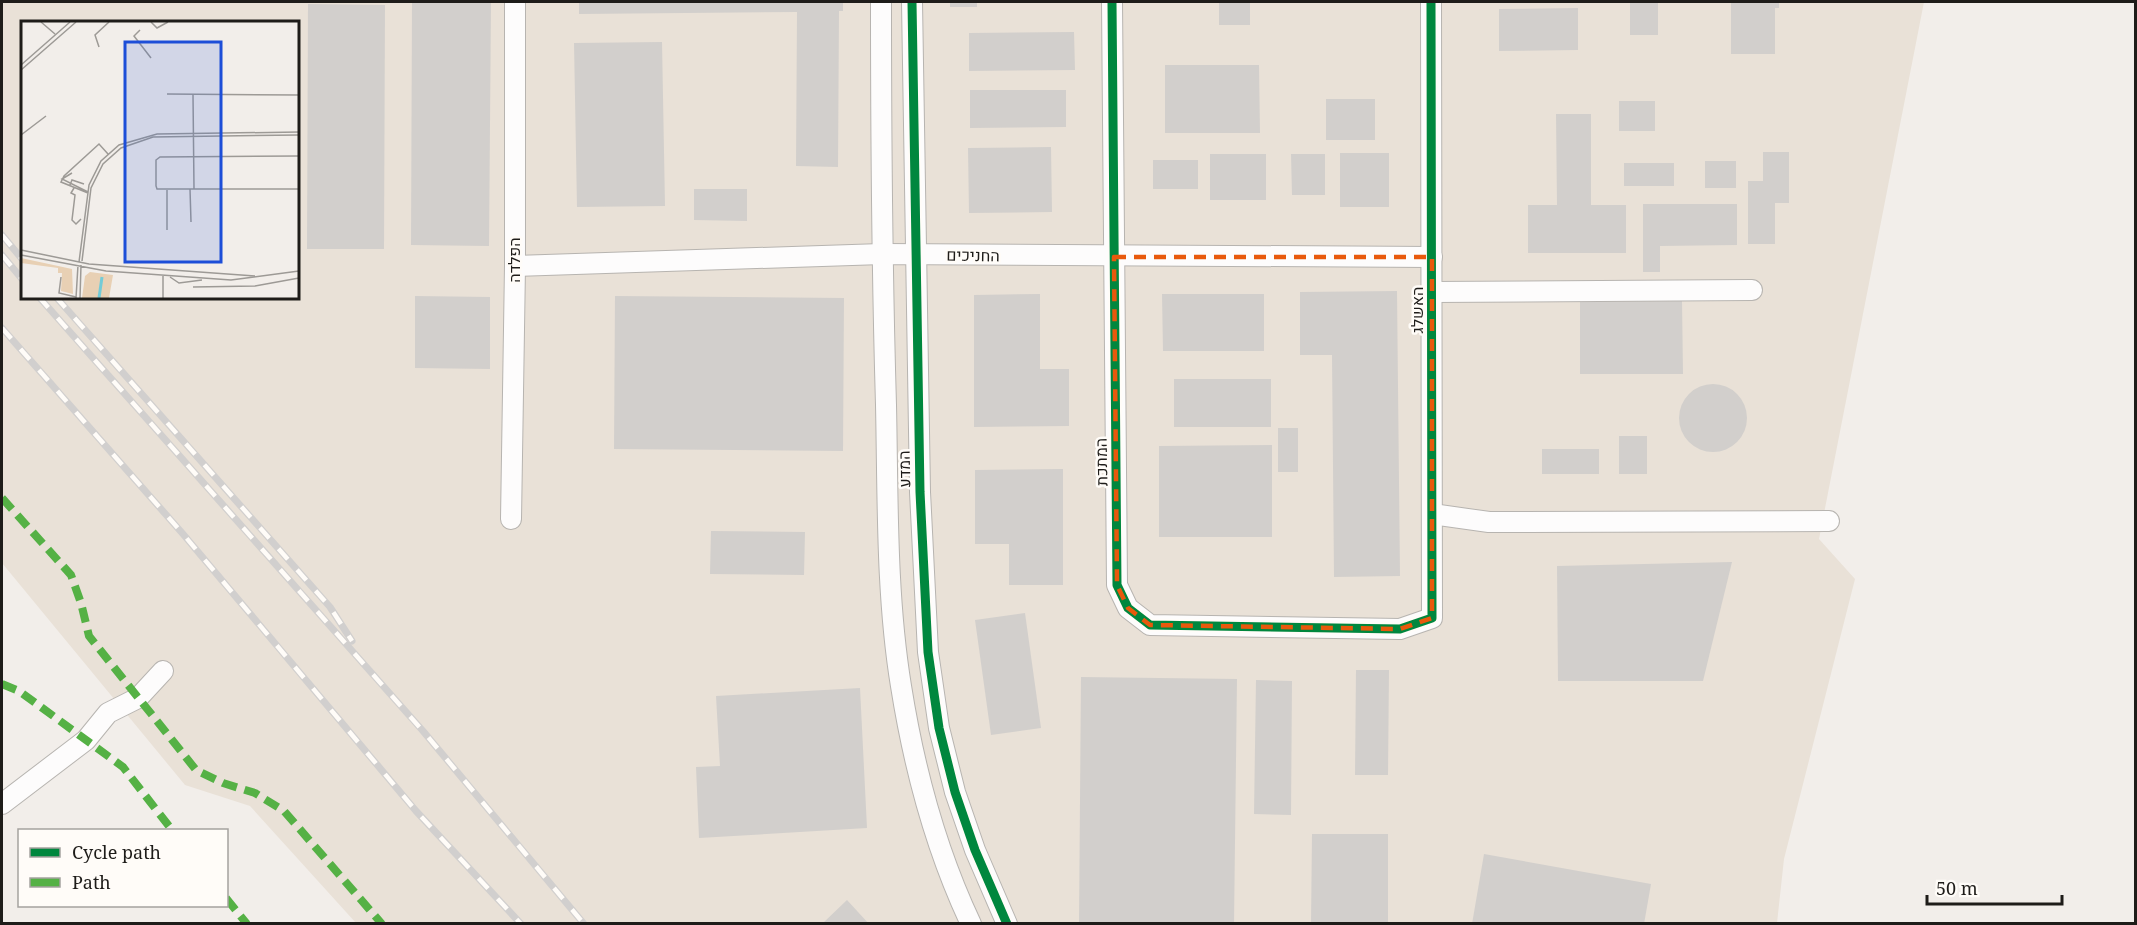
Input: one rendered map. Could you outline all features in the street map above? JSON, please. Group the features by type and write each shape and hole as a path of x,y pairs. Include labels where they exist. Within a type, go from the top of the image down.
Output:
{"street":[{"name":"הפלדה","path":"511,519 515,2"},
{"name":"המדע","path":"881,2 882,254 889,530 901,684 912,747 928,811 951,882 971,924"},
{"name":"המדע","path":"912,2 920,492 928,652 939,728 955,792 975,850 1007,924"},
{"name":"המתכת","path":"1112,2 1117,585 1128,608 1150,625 1400,629 1432,618"},
{"name":"האשלג","path":"1431,2 1432,618"},
{"name":"החניכים","path":"514,266 882,254 1432,257"},
{"path":"1432,292 1752,290"},
{"path":"1432,514 1489,522 1829,521"},
{"path":"2,804 86,740 108,713 138,698 163,671"}],"highlighted area":[{"path":"1114,257 1432,257 1432,618 1400,629 1150,625 1128,608 1117,585"}],"shaded area":[{"path":"2,2 1924,2 1819,539 1855,579 1784,859 1777,923 356,923 250,806 185,785 2,563"}],"building":[{"path":"412,2 491,2 489,246 411,245"},
{"path":"579,2 843,2 843,11 839,11 838,167 796,166 797,12 579,14"},
{"path":"950,2 977,2 977,7 950,7"},
{"path":"1219,2 1250,2 1250,25 1219,25"},
{"path":"1630,2 1658,2 1658,35 1630,35"},
{"path":"1731,2 1779,2 1779,8 1775,8 1775,54 1731,54"},
{"path":"308,4 385,5 384,249 307,249"},
{"path":"1578,8 1578,50 1499,51 1499,9"},
{"path":"1074,32 1075,70 969,71 969,33"},
{"path":"662,42 665,206 577,207 574,43"},
{"path":"1165,65 1259,65 1260,133 1165,133"},
{"path":"970,90 1066,90 1066,127 970,128"},
{"path":"1326,99 1375,99 1375,140 1326,140"},
{"path":"1619,101 1655,101 1655,131 1619,131"},
{"path":"1556,114 1591,114 1591,205 1626,205 1626,253 1528,253 1528,205 1557,205"},
{"path":"1051,147 1052,212 969,213 968,148"},
{"path":"1763,152 1789,152 1789,203 1775,203 1775,244 1748,244 1748,181 1763,181"},
{"path":"1340,153 1389,153 1389,207 1340,207"},
{"path":"1210,154 1266,154 1266,200 1210,200"},
{"path":"1291,154 1325,154 1325,195 1292,195"},
{"path":"1153,160 1198,160 1198,189 1153,189"},
{"path":"1705,161 1736,161 1736,188 1705,188"},
{"path":"1624,163 1674,163 1674,186 1624,186"},
{"path":"694,189 747,189 747,221 694,220"},
{"path":"1643,204 1737,204 1737,245 1660,246 1660,272 1643,272"},
{"path":"1397,291 1400,576 1334,577 1332,355 1300,355 1300,292"},
{"path":"1040,294 1040,369 1069,369 1069,426 974,427 974,295"},
{"path":"1162,294 1264,294 1264,351 1163,351"},
{"path":"415,296 490,297 490,369 415,368"},
{"path":"615,296 844,298 843,451 614,449"},
{"path":"1682,301 1683,374 1580,374 1580,302"},
{"path":"1174,379 1271,379 1271,427 1174,427"},
{"path":"1706,384 1720,384 1732,389 1742,399 1747,418 1742,437 1732,447 1720,452 1706,452 1694,447 1684,437 1679,425 1679,411 1684,399 1694,389"},
{"path":"1278,428 1298,428 1298,472 1278,472"},
{"path":"1619,436 1647,436 1647,474 1619,474"},
{"path":"1272,445 1272,537 1159,537 1159,446"},
{"path":"1542,449 1599,449 1599,474 1542,474"},
{"path":"1063,469 1063,585 1009,585 1009,544 975,544 975,470"},
{"path":"711,531 805,532 804,575 710,574"},
{"path":"1732,562 1703,681 1558,681 1557,566"},
{"path":"1025,613 1041,728 991,735 975,620"},
{"path":"1356,670 1389,670 1388,775 1355,775"},
{"path":"1081,677 1237,679 1234,924 1079,924"},
{"path":"1256,680 1292,681 1291,815 1254,814"},
{"path":"860,688 867,828 699,838 696,767 720,766 716,696"},
{"path":"1312,834 1388,834 1388,924 1311,924"},
{"path":"1484,854 1651,884 1644,924 1472,924"},
{"path":"847,900 869,924 822,924"}],"railway":[{"path":"2,235 21,258"},
{"path":"2,255 21,278"},
{"path":"40,298 423,731 584,924"},
{"path":"57,298 330,607 352,641"},
{"path":"2,328 183,534 416,811 521,924"}],"marked path":[{"path":"2,498 71,575 89,636 196,770 223,783 255,793 284,811 382,924"},
{"path":"2,684 19,691 123,767 171,829"},
{"path":"228,900 247,924"}],"cycle path":[{"path":"912,2 920,492 928,652 939,728 955,792 975,850 1007,924"},
{"path":"1112,2 1117,585 1128,608 1150,625 1400,629 1432,618 1431,2"}]}
